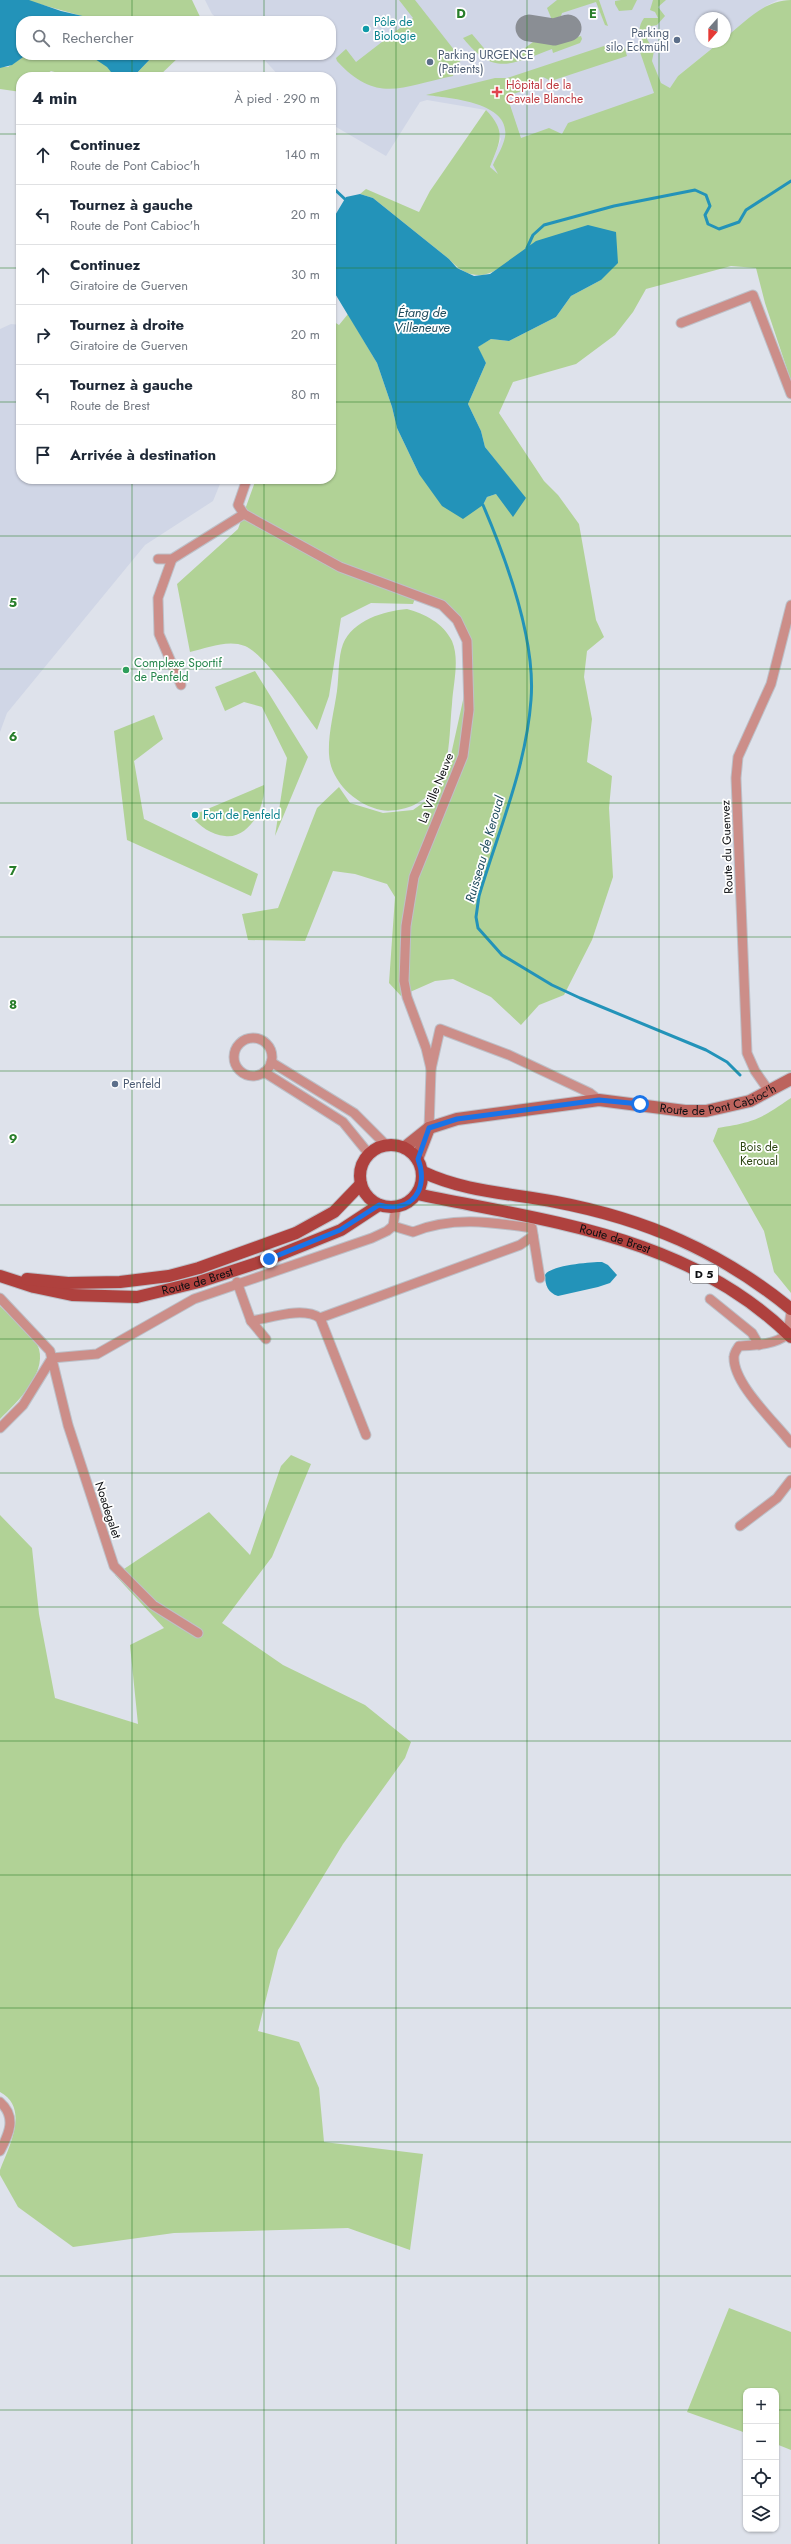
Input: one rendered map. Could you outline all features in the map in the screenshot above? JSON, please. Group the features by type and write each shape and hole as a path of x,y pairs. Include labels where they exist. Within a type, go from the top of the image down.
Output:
{"main road":[{"path":"386,1145 404,1148 418,1159 423,1172 422,1184 417,1194 408,1203 396,1207 379,1205 371,1200 361,1184 360,1173 363,1163 369,1154 386,1145"},
{"name":"Route de Brest","path":"423,1172 468,1188 606,1212 643,1224 693,1244 738,1270 791,1309"},
{"name":"Route de Brest","path":"2,1276 91,1283 120,1282 169,1276 200,1268 296,1233 334,1212 361,1184"},
{"name":"Route de Brest","path":"417,1194 606,1233 640,1244 687,1264 730,1290 790,1335"},
{"name":"Route de Brest","path":"2,1276 34,1287 72,1295 137,1297 199,1282 269,1259 340,1230 379,1205"}],"street":[{"path":"681,323 753,295 791,394"},
{"path":"158,559 172,559 244,514 238,505 245,484"},
{"name":"La Ville Neuve","path":"244,514 340,567 442,605 457,620 467,641 470,710 463,756 414,877 406,926 404,981 410,1007 426,1048 431,1070"},
{"path":"172,559 158,598 158,634 181,685"},
{"name":"Route du Guenvez","path":"769,1091 755,1071 747,1053 736,778 738,757 771,684 791,606"},
{"path":"418,1159 429,1128 431,1070 440,1029 510,1056 590,1093 599,1100"},
{"path":"246,1039 261,1039 269,1047 271,1062 264,1072 255,1076 242,1072 234,1060 236,1047 246,1039"},
{"path":"271,1062 354,1113 386,1145"},
{"path":"264,1072 343,1122 369,1154"},
{"name":"Route de Pont Cabioc'h","path":"404,1148 429,1128 457,1119 599,1100 686,1111 706,1111 737,1106 791,1079"},
{"path":"0,1428 23,1405 52,1358 98,1354 188,1302 237,1282 372,1238 388,1231 393,1226 396,1207"},
{"path":"393,1226 413,1232 432,1224 459,1221 493,1222 532,1228 540,1278"},
{"path":"320,1318 520,1245 533,1236"},
{"path":"237,1282 251,1321 266,1339"},
{"name":"Noadegalet","path":"0,1298 50,1351 68,1425 114,1566 153,1605 198,1633"},
{"path":"710,1299 752,1333 760,1345"},
{"path":"791,1312 790,1335 760,1345 739,1346 734,1355 735,1365 746,1388 791,1443"},
{"path":"251,1321 302,1313 313,1313 320,1318 366,1435"},
{"path":"740,1526 778,1498 791,1480"},
{"path":"0,2102 7,2109 11,2130 0,2151"}],"shaded area":[{"name":"Hôpital de la Cavale Blanche","path":"205,0 778,0 766,6 731,33 731,12 695,12 695,48 713,48 678,76 671,88 499,176 490,167 501,139 486,110 427,100 420,102 386,156 336,127 336,72 275,72 265,60 336,60 336,16 214,16"},
{"path":"11,324 16,324 16,484 220,484 213,501 145,545 7,713 0,732 0,329"}],"green space":[{"path":"25,0 192,0 200,16 82,16"},
{"path":"399,0 415,0 462,60 455,65 453,76 405,87 391,89 378,88 351,75 337,61 336,58 346,49 356,62 413,18"},
{"path":"557,0 599,0 608,26 605,25 596,2 562,13 561,16 552,20 547,8"},
{"path":"637,0 632,10 619,11 615,1"},
{"path":"653,0 666,0 658,7 665,16 657,25 646,27 647,39 654,51 652,61 661,83 670,88 678,76 713,48 731,48 731,33 755,13 772,4 791,0 791,381 765,303 756,268 731,266 646,289 633,312 615,335 576,364 513,382 499,413 544,481 558,495 579,524 596,620 604,637 587,651 584,677 592,719 587,762 612,776 609,808 613,877 592,940 564,995 539,1005 521,1025 491,997 453,979 435,981 401,996 389,983 395,897 387,884 355,874 333,871 305,941 248,940 242,914 278,908 317,808 339,787 350,803 383,813 413,810 434,795 447,773 469,673 467,641 442,605 416,595 413,604 371,603 341,618 329,696 317,730 283,684 254,651 245,646 232,643 210,646 190,652 177,584 238,529 254,484 336,484 336,323 339,325 348,314 377,363 392,407 397,428 419,474 483,505 487,497 496,494 526,499 485,447 481,431 468,404 486,363 477,347 491,339 509,341 556,317 571,296 601,280 499,268 492,272 479,275 466,272 454,265 449,259 373,198 360,194 366,189 419,212 430,191 486,110 493,118 499,131 499,143 490,167 498,174 493,165 505,137 504,125 498,116 489,109 463,100 426,95 495,78 507,78 613,43 624,46 627,56 551,81 543,77 539,85 507,96 521,138 549,128 562,134 568,123 654,93 640,52 647,49 642,41 640,26 644,18 658,18 655,12 650,10"},
{"path":"472,34 488,53 513,57 533,42 533,39 560,42 581,36 582,39 580,43 553,53 552,49 525,59 504,64 494,63 484,58 474,50 463,38"},
{"path":"18,60 99,60 112,72 16,72 16,91 0,89 0,67 8,67"},
{"path":"149,60 176,60 163,72 138,72"},
{"path":"407,609 427,617 439,624 452,641 456,656 456,664 449,747 442,774 436,786 427,796 414,805 398,810 385,811 362,803 339,782 330,764 329,739 337,691 340,655 343,644 354,629 370,618 389,612"},
{"path":"255,671 308,757 275,836 287,758 262,707 244,702 225,711 215,687"},
{"path":"154,715 163,739 134,761 144,819 258,874 251,896 127,840 114,731"},
{"path":"264,785 264,793 259,811 255,819 242,832 225,836 215,834 198,823 191,816"},
{"name":"Bois de Keroual","path":"791,1098 791,1293 774,1272 764,1231 713,1141 718,1128 741,1124 757,1119"},
{"path":"0,1306 33,1338 39,1349 40,1359 38,1369 28,1388 0,1419"},
{"path":"291,1455 311,1464 272,1557 222,1623 283,1665 365,1705 411,1742 405,1758 343,1844 278,1950 258,2031 299,2042 319,2088 324,2142 423,2154 410,2250 348,2228 174,2233 73,2247 18,2207 0,2175 0,2170 12,2139 16,2118 14,2108 9,2099 0,2092 0,1515 32,1548 39,1614 55,1698 138,1724 130,1645 164,1628 115,1575 209,1512 250,1555 281,1466"},
{"path":"729,2308 791,2332 791,2450 779,2445 779,2388 743,2388 743,2432 687,2412"}],"water":[{"path":"0,0 29,0 61,11 82,16 16,16 16,60 19,60 12,65 0,68"},
{"path":"96,60 149,60 138,72 111,72 107,67"},
{"name":"Étang de Villeneuve","path":"360,194 373,198 449,259 457,268 474,276 490,274 536,241 588,225 616,232 618,263 601,280 571,296 556,317 509,341 491,339 478,347 486,363 468,404 481,431 485,447 526,498 513,517 496,494 487,497 483,505 463,519 442,506 419,474 397,428 392,407 377,363 336,295 336,214 346,197"},
{"path":"602,1262 608,1265 617,1275 610,1283 558,1296 549,1291 545,1275 548,1272 562,1266"}],"waterway":[{"path":"527,248 533,235 544,225 614,206 695,190 706,195 710,206 705,215 708,224 719,229 739,222 746,210 791,181"},
{"path":"336,191 347,201"},
{"name":"Ruisseau de Keroual","path":"483,505 510,575 518,601 529,652 531,700 528,725 517,775 479,896 476,917 478,928 502,955 552,985 706,1050 727,1062 740,1075"}],"taxiway":[{"path":"529,28 554,32 568,28"}],"place":[{"name":"Pôle de Biologie","path":"366,29"},
{"name":"Parking silo Eckmühl","path":"677,40"},
{"name":"Parking URGENCE (Patients)","path":"430,62"},
{"name":"Hôpital de la Cavale Blanche","path":"497,92"},
{"name":"Complexe Sportif de Penfeld","path":"126,670"},
{"name":"Fort de Penfeld","path":"195,815"},
{"name":"Penfeld","path":"115,1084"}],"route":[{"path":"269,1259 340,1230 379,1205 396,1207 408,1203 417,1194 422,1184 423,1172 418,1159 429,1128 457,1119 599,1100 640,1104"}]}
